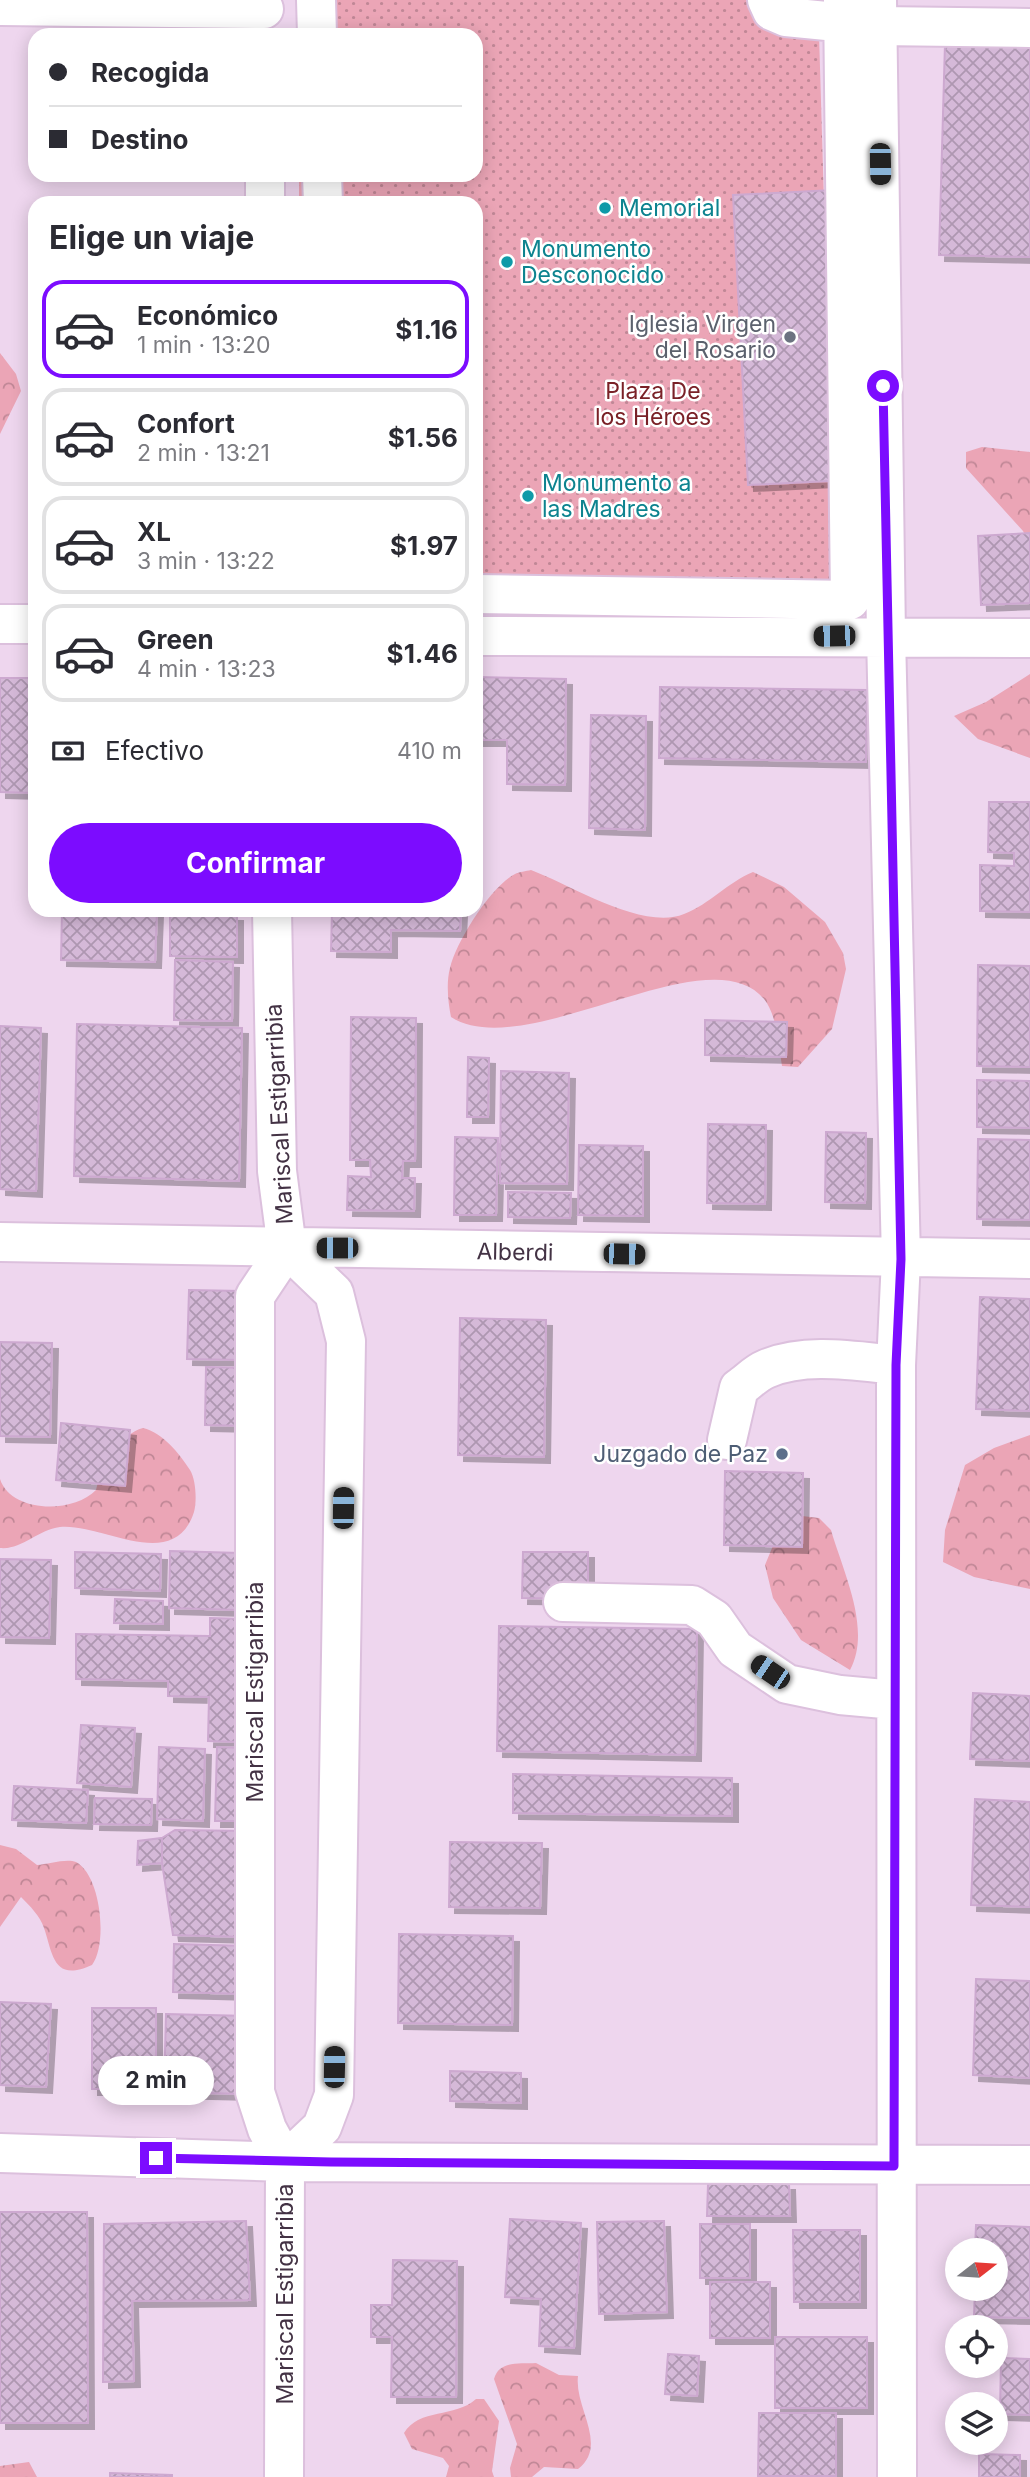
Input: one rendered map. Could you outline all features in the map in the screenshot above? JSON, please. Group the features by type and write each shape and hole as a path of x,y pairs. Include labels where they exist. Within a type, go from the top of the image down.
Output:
{"street":[{"path":"316,0 317,28"},
{"path":"767,0 772,11 786,16 860,12 1030,28"},
{"path":"0,6 264,15"},
{"path":"483,594 850,600 860,12"},
{"path":"860,12 886,635 901,1259 896,1365 894,2166 897,2477"},
{"path":"0,624 28,624"},
{"path":"483,636 625,638 886,635 1030,638"},
{"name":"Mariscal Estigarribia","path":"272,917 277,1171 287,1248 255,1296 255,2092 267,2129 285,2162 284,2477"},
{"name":"Alberdi","path":"0,1242 901,1259 1030,1259"},
{"path":"285,2162 322,2127 334,2095 346,1341 334,1293 287,1248"},
{"path":"727,1440 739,1388 764,1370 787,1363 836,1360 896,1365"},
{"path":"563,1602 692,1605 714,1619 735,1649 787,1684 840,1695 895,1700"},
{"path":"0,2153 285,2162 1030,2165"}],"shaded area":[{"path":"0,0 1030,0 1030,2477 0,2477"}],"green space":[{"name":"Plaza De los Héroes","path":"299,0 818,0 836,608 483,606 483,196 299,196 299,182 483,182 483,28 299,28"},
{"path":"0,353 16,374 21,391 0,434"},
{"path":"982,447 1030,452 1030,544 1023,531 966,468 966,452"},
{"path":"1030,674 1030,758 978,739 954,716 986,702"},
{"path":"531,870 628,912 667,918 684,914 702,905 735,881 753,872 784,887 825,922 843,953 846,969 832,1029 798,1067 782,1066 775,1022 764,999 738,983 702,980 660,988 524,1025 484,1027 451,1017 449,974 459,944 475,917 483,917 485,902 506,880 517,873"},
{"path":"143,1428 170,1444 192,1474 195,1507 184,1530 171,1540 154,1543 60,1527 15,1546 0,1548 0,1479 6,1490 29,1504 58,1506 73,1503 96,1490 113,1453 127,1437"},
{"path":"1030,1435 1030,1589 974,1577 943,1562 945,1530 965,1465 994,1448"},
{"path":"802,1516 819,1518 831,1530 848,1582 857,1619 858,1637 850,1670 801,1640 773,1598 765,1565 777,1536"},
{"path":"0,1845 16,1849 37,1865 72,1861 85,1869 96,1895 101,1927 97,1955 92,1965 79,1970 62,1968 53,1956 40,1919 21,1897 0,1927"},
{"path":"536,2363 559,2375 578,2376 578,2388 591,2437 591,2449 578,2469 544,2467 532,2477 511,2477 510,2468 517,2444 494,2379 505,2366"},
{"path":"476,2399 484,2399 499,2421 492,2471 494,2477 446,2477 449,2466 443,2458 412,2449 404,2433 419,2420 458,2409"},
{"path":"29,2462 37,2477 0,2477 0,2466"}],"building":[{"path":"945,43 1030,46 1030,257 939,255"},
{"name":"Iglesia Virgen del Rosario","path":"833,190 848,480 748,485 733,195"},
{"path":"1030,533 1030,603 981,605 978,536"},
{"path":"483,677 566,679 565,785 507,784 507,740 483,740"},
{"path":"0,678 28,678 28,793 0,792"},
{"path":"660,687 867,690 866,762 659,758"},
{"path":"591,715 646,716 645,830 589,828"},
{"path":"989,802 1030,802 1030,912 980,911 980,865 1014,866 1014,853 988,852"},
{"path":"62,917 157,917 155,962 61,960"},
{"path":"170,917 237,917 237,957 170,956"},
{"path":"332,917 461,917 460,931 391,930 391,952 331,951"},
{"path":"175,960 233,962 232,1021 174,1020"},
{"path":"978,965 1030,966 1030,1067 977,1066"},
{"path":"351,1017 416,1018 415,1161 403,1161 402,1178 415,1178 414,1211 347,1210 348,1176 371,1177 370,1160 350,1160"},
{"path":"705,1020 787,1022 786,1057 705,1055"},
{"path":"77,1024 242,1028 239,1181 74,1176"},
{"path":"0,1026 41,1028 36,1191 0,1189"},
{"path":"468,1057 489,1058 488,1117 467,1117"},
{"path":"501,1071 569,1073 567,1184 500,1183"},
{"path":"977,1080 1030,1081 1030,1128 977,1127"},
{"path":"708,1124 766,1125 765,1204 707,1203"},
{"path":"826,1132 866,1133 865,1203 825,1202"},
{"path":"455,1137 498,1138 496,1215 454,1215"},
{"path":"978,1139 1030,1140 1030,1220 977,1219"},
{"path":"579,1145 643,1146 643,1216 578,1215"},
{"path":"508,1192 571,1193 570,1218 508,1217"},
{"path":"189,1290 242,1291 241,1360 187,1359"},
{"path":"980,1297 1030,1299 1030,1411 976,1409"},
{"path":"460,1318 546,1320 544,1457 458,1455"},
{"path":"0,1342 52,1343 50,1437 0,1436"},
{"path":"206,1367 248,1368 248,1426 205,1425"},
{"path":"61,1423 130,1430 125,1486 56,1480"},
{"path":"725,1471 803,1473 802,1547 724,1545"},
{"path":"170,1551 240,1553 239,1610 169,1608"},
{"path":"75,1552 161,1554 160,1591 75,1588"},
{"path":"523,1552 588,1552 588,1599 522,1598"},
{"path":"0,1559 51,1560 49,1638 0,1637"},
{"path":"115,1599 163,1601 163,1624 114,1623"},
{"path":"210,1618 244,1619 241,1742 208,1741 209,1697 168,1696 168,1681 76,1679 76,1634 210,1636"},
{"path":"499,1626 697,1629 695,1755 497,1751"},
{"path":"973,1693 1030,1696 1030,1761 970,1759"},
{"path":"81,1725 135,1728 131,1787 77,1783"},
{"path":"159,1747 205,1749 203,1821 157,1819"},
{"path":"217,1747 242,1748 240,1821 215,1821"},
{"path":"513,1774 732,1778 732,1816 513,1813"},
{"path":"14,1786 88,1790 86,1823 12,1820"},
{"path":"95,1798 152,1799 151,1825 94,1824"},
{"path":"975,1799 1030,1802 1030,1907 971,1905"},
{"path":"175,1830 248,1831 246,1937 173,1935 162,1863 162,1838"},
{"path":"162,1838 162,1863 137,1865 138,1841"},
{"path":"450,1842 542,1843 540,1908 449,1907"},
{"path":"399,1934 513,1936 512,2025 398,2023"},
{"path":"174,1944 248,1946 246,1994 173,1992"},
{"path":"976,1979 1030,1981 1030,2078 973,2075"},
{"path":"0,2002 51,2004 46,2087 0,2085"},
{"path":"92,2008 156,2008 156,2089 92,2089"},
{"path":"166,2014 248,2016 246,2094 164,2092"},
{"path":"450,2071 521,2073 521,2103 450,2101"},
{"path":"708,2184 789,2184 790,2216 707,2216"},
{"path":"0,2212 87,2212 88,2423 0,2423"},
{"path":"510,2219 581,2223 574,2348 539,2346 541,2299 505,2297"},
{"path":"246,2221 250,2300 132,2301 134,2381 103,2382 104,2224"},
{"path":"664,2221 667,2312 599,2314 597,2222"},
{"path":"700,2224 750,2224 750,2278 700,2278"},
{"path":"976,2225 1030,2227 1030,2318 974,2315 975,2301 1008,2301 1008,2238 975,2238"},
{"path":"793,2230 860,2230 860,2302 794,2302"},
{"path":"393,2260 457,2261 456,2397 391,2397 392,2337 371,2337 371,2305 392,2305"},
{"path":"710,2282 770,2282 770,2338 710,2338"},
{"path":"775,2337 867,2337 867,2408 775,2408"},
{"path":"668,2354 699,2356 697,2396 665,2394"},
{"path":"1008,2358 1030,2359 1030,2415 1008,2414 1008,2392 1000,2392 1001,2378 1008,2378"},
{"path":"759,2413 836,2413 836,2476 758,2476"},
{"path":"979,2455 1020,2455 1020,2477 979,2477"},
{"path":"110,2473 172,2475 172,2477 110,2477"}],"place":[{"name":"Memorial","path":"605,208"},
{"name":"Monumento Desconocido","path":"507,262"},
{"name":"Iglesia Virgen del Rosario","path":"790,337"},
{"name":"Monumento a las Madres","path":"528,496"},
{"name":"Juzgado de Paz","path":"782,1454"}],"route":[{"path":"156,2158 285,2162 894,2166 896,1365 901,1259 886,635 883,386"}]}
